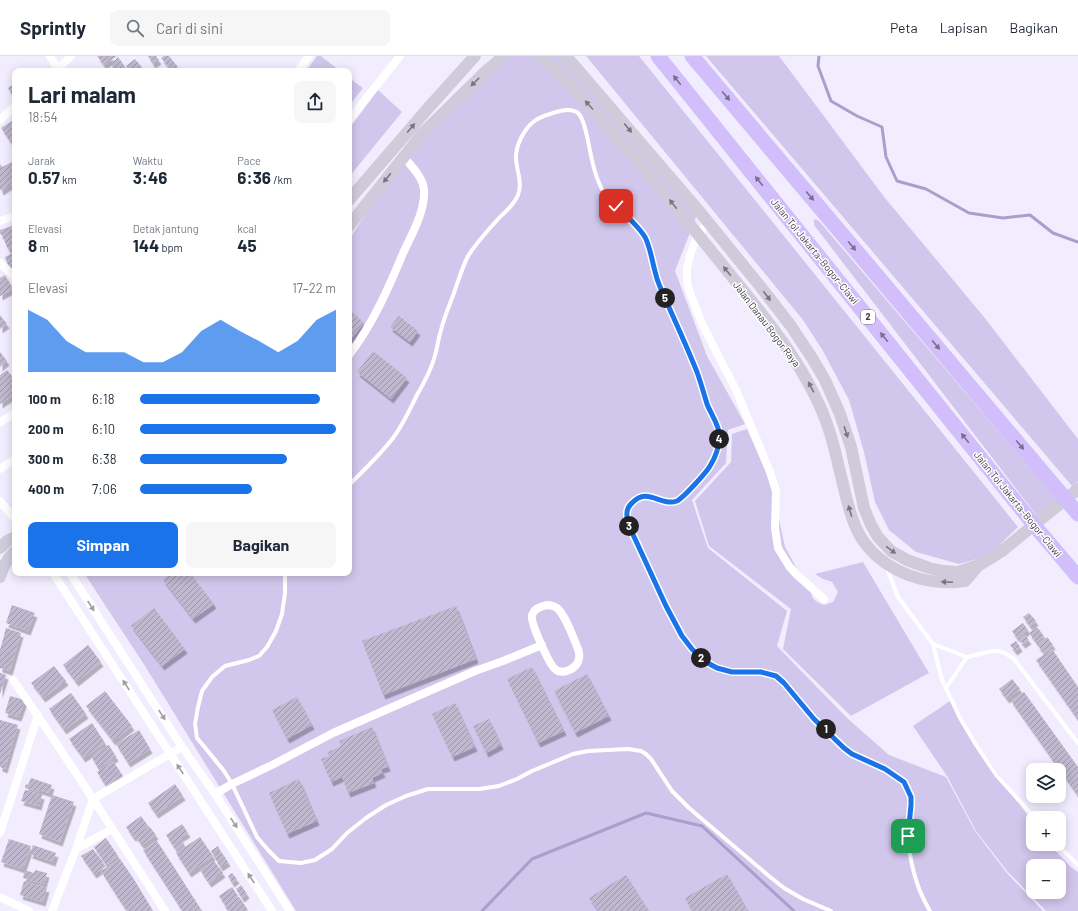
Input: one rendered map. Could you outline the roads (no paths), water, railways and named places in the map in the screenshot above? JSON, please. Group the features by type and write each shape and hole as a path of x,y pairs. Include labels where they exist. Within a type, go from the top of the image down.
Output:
{"highway":[{"name":"Jalan Tol Jakarta–Bogor–Ciawi","path":"658,56 1039,531 1078,577"},
{"path":"692,56 1078,514"}],"street":[{"path":"50,56 57,68"},
{"path":"60,68 71,56"},
{"path":"300,68 309,56"},
{"path":"352,116 400,56"},
{"path":"352,197 475,56"},
{"path":"352,222 422,134 485,72 504,56"},
{"name":"Jalan Danau Bogor Raya","path":"539,56 564,78 640,162 783,341 800,366 818,401 831,433 846,496 855,526 863,541 884,562 905,574 923,580 944,583 964,581 979,565"},
{"name":"Jalan Danau Bogor Raya","path":"566,56 613,109 709,223 791,326 825,380 840,414 851,447 864,508 878,538 891,551 907,560 929,568 958,572 979,565 1002,551 1078,489"},
{"path":"0,120 12,109"},
{"path":"352,351 375,314 388,289 419,217 424,190 422,182 404,157"},
{"path":"0,221 12,217"},
{"path":"709,223 698,234 690,255 687,269 687,282 703,326 736,390 770,472 776,491 775,528 778,548 786,562 797,575 824,599"},
{"path":"0,262 12,274"},
{"path":"0,422 12,415"},
{"path":"0,469 12,462"},
{"path":"0,501 12,515"},
{"path":"0,548 12,538"},
{"path":"0,577 2,569 12,554"},
{"path":"55,576 272,911"},
{"path":"72,576 290,911"},
{"path":"548,605 555,607 565,618 579,653 576,665 564,671 556,670 542,645 533,626 532,615 535,611 548,605"},
{"path":"215,794 333,733 476,671 503,662 542,645"},
{"path":"13,680 38,715 93,799 164,911"},
{"path":"0,833 38,715"},
{"path":"52,911 76,849 93,799 182,747"},
{"path":"76,849 112,829"},
{"path":"0,897 29,911"}],"lane":[{"path":"352,482 393,438 403,421 430,371 435,358 444,318 461,270 468,256 478,242 516,200 520,188 516,153 517,147 527,128 534,120 545,115 566,110 572,110 578,113 584,125 598,182 606,195 644,236 650,250 655,274 698,374 708,406 718,430 718,449 710,468 681,498 674,502 669,502 645,496 639,497 629,505 626,513 633,534 666,606 682,636 701,658 710,665 732,672 761,672 776,676 784,683 814,719 844,748 852,754 885,769 904,782 911,797 908,836 909,849 916,879 924,901 930,911"},
{"path":"884,562 898,597 933,644 942,680 960,718 997,776 1029,811"},
{"path":"286,576 282,614 276,631 267,647 259,656 225,666 212,677 202,691 195,724 197,738 208,750 232,784 257,837 279,861 301,863 315,860 332,849 347,833 386,805 406,796 428,789 478,789 499,786 517,779 532,770 573,754 588,751 628,749 640,751 650,759 672,791 688,808 784,888 831,911"},
{"path":"933,644 967,657 998,651 1014,659 1078,743"},
{"path":"946,688 967,657"},
{"path":"1064,851 1078,865"}],"waterway":[{"path":"819,56 818,66 831,101 857,116 882,127 886,157 897,181 926,189 969,213 1003,218 1030,215 1053,233 1078,242"},
{"path":"482,911 532,859 646,813 702,826 794,911"}]}
